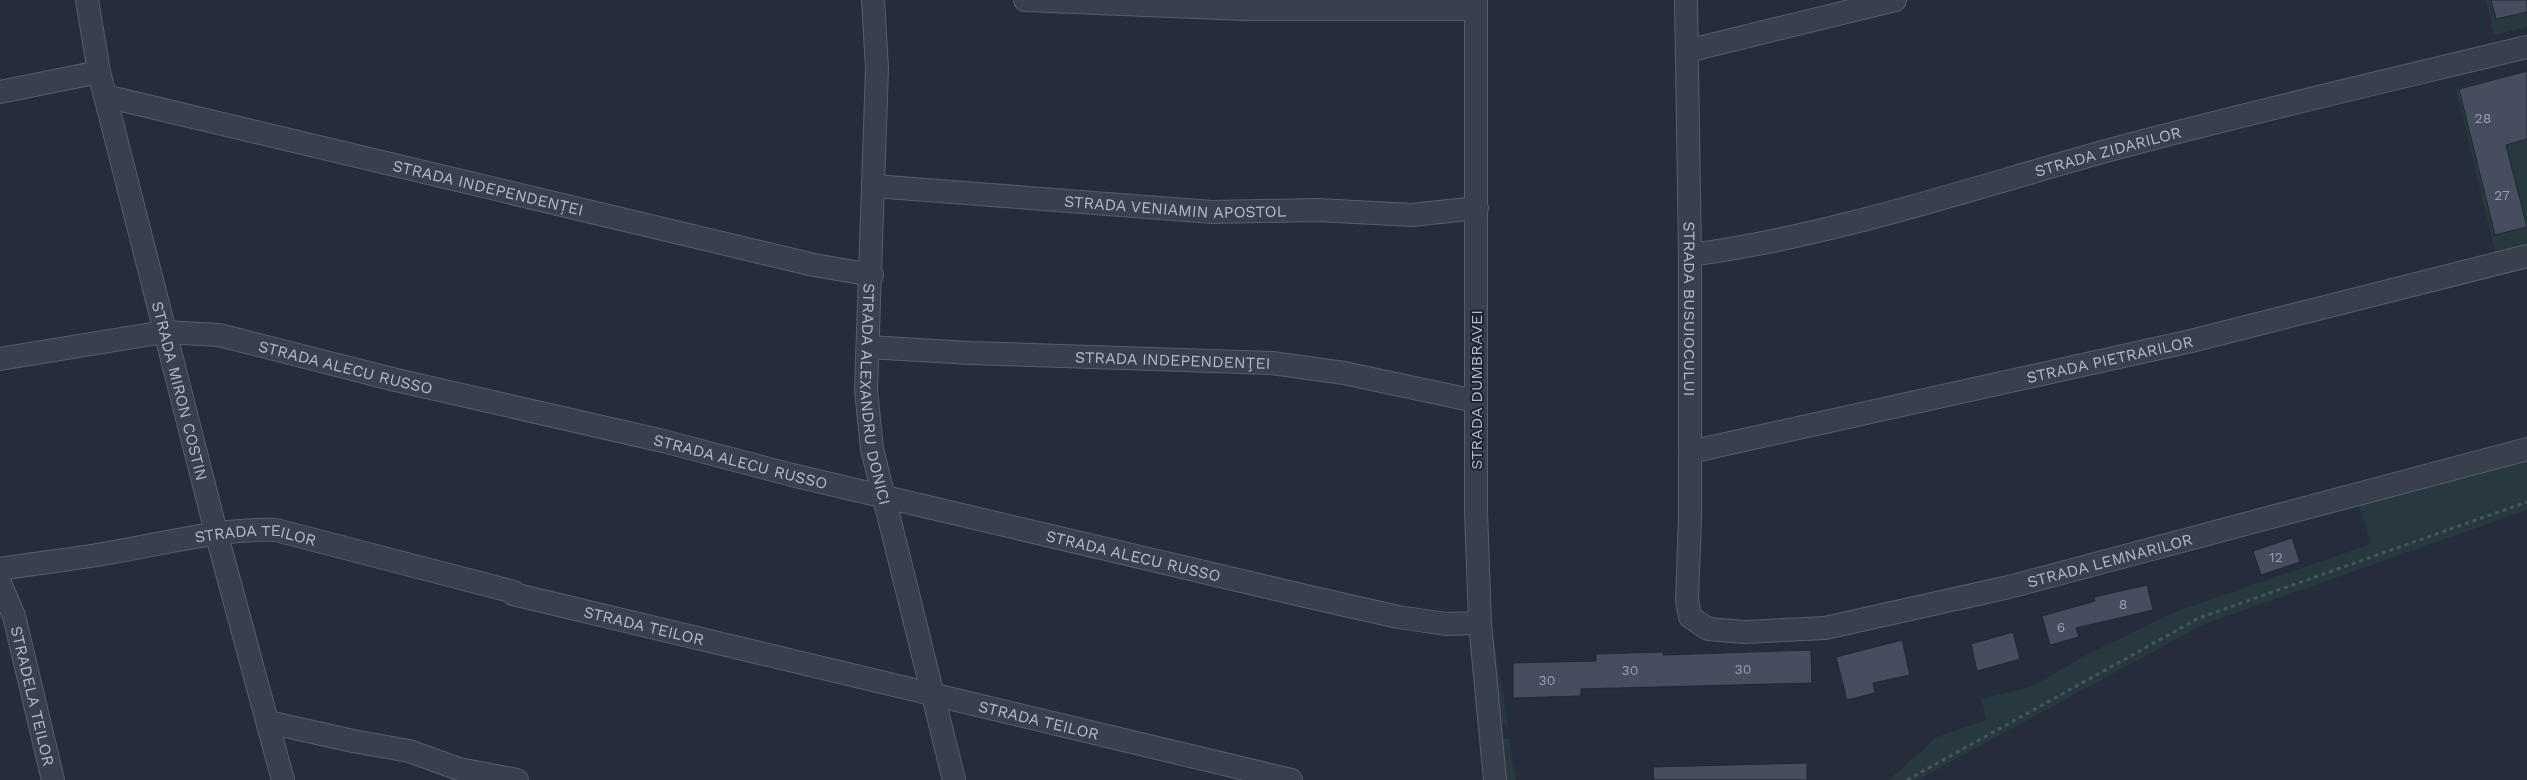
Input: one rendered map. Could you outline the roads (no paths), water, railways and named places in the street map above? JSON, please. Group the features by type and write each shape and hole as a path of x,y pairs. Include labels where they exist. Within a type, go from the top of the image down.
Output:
{"street":[{"name":"STRADA MIRON COSTIN","path":"88,0 99,72 164,332 283,780"},
{"name":"STRADA ALEXANDRU DONICI","path":"873,0 877,68 872,275 866,390 872,449 931,694 954,780"},
{"path":"1025,0 1243,9 1476,4"},
{"name":"STRADA BUSUIOCULUI","path":"1686,0 1690,255 1690,452 1687,600 1690,616"},
{"path":"1687,51 1895,0"},
{"name":"STRADA DUMBRAVEI","path":"1476,4 1476,511 1480,623 1495,780"},
{"name":"STRADA ZIDARILOR","path":"1690,255 1743,248 1796,235 1944,198 2107,151 2279,106 2527,48"},
{"path":"0,92 99,72"},
{"name":"STRADA INDEPENDENȚEI","path":"105,96 804,262 872,275"},
{"name":"STRADA VENIAMIN APOSTOL","path":"874,186 1212,212 1317,210 1412,215 1477,208"},
{"name":"STRADA PIETRARILOR","path":"1690,452 2191,341 2527,256"},
{"name":"STRADA ALECU RUSSO","path":"0,359 164,332 219,335 396,380 663,442 792,475 1398,617 1446,624 1480,623"},
{"name":"STRADA INDEPENDENŢEI","path":"868,347 970,353 1272,363 1344,373 1475,401"},
{"name":"STRADA LEMNARILOR","path":"1690,616 1708,629 1745,632 1825,628 2008,587 2527,449"},
{"name":"STRADA TEILOR","path":"0,569 113,552 216,532 246,529 276,530 514,592 513,594 1291,780"},
{"name":"STRADELA TEILOR","path":"0,583 14,616 53,780"},
{"path":"268,722 353,742 409,751 459,769 517,780"}]}
